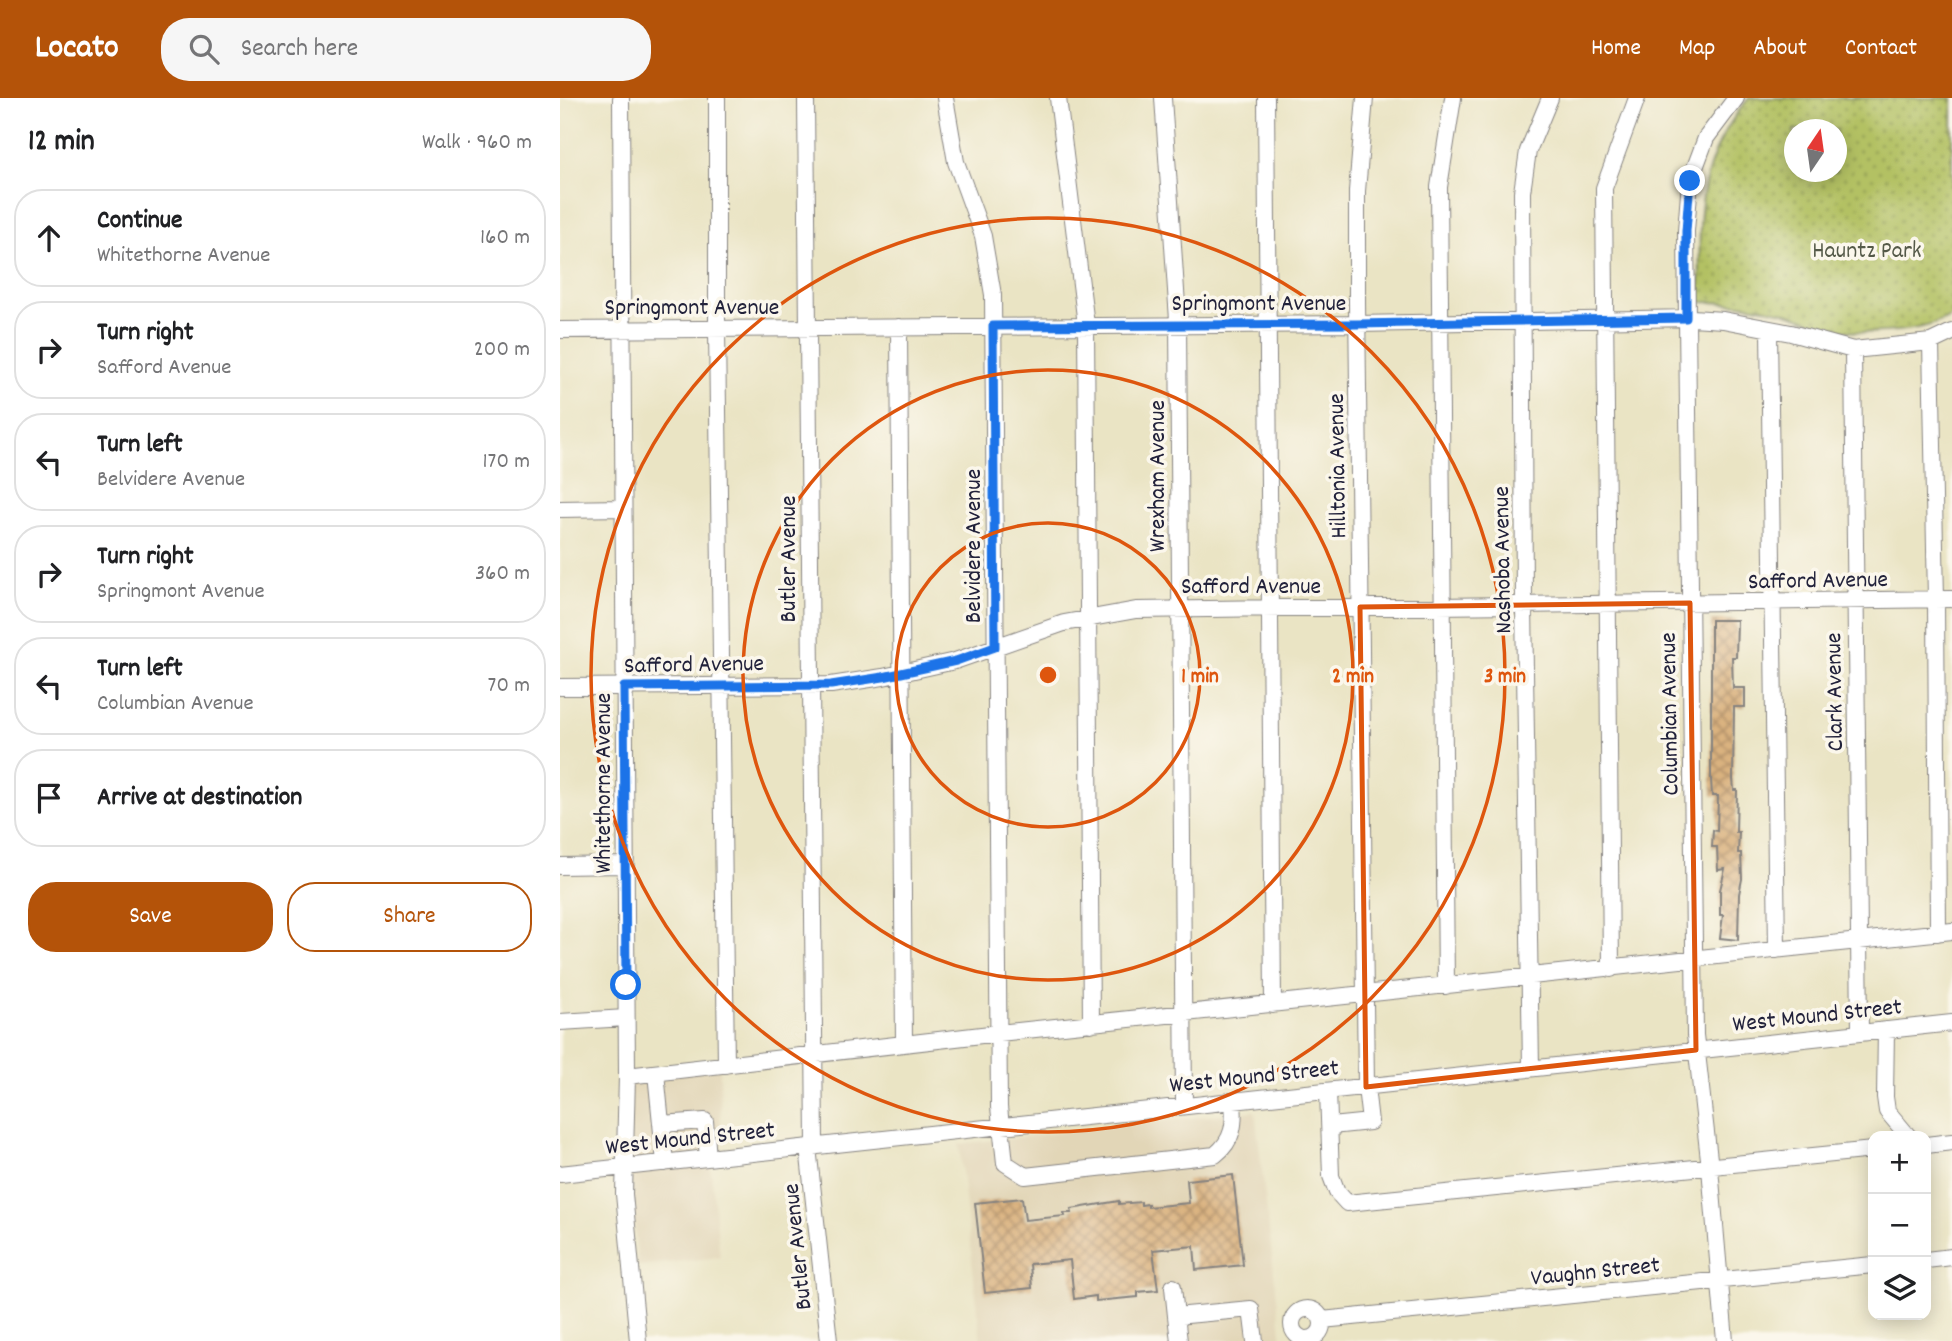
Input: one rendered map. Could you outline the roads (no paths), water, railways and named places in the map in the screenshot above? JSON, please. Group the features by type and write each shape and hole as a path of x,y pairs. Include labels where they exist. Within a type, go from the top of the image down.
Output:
{"street":[{"name":"Whitethorne Avenue","path":"621,98 627,1076 624,1194 638,1341"},
{"path":"718,98 717,329 726,1065"},
{"name":"Butler Avenue","path":"806,98 814,1054 811,1147 829,1341"},
{"name":"Belvidere Avenue","path":"945,98 956,162 982,236 993,295 1000,1127 1005,1163 1025,1176 1215,1155 1223,1149 1232,1134 1233,1101"},
{"path":"1058,98 1086,326 1091,1024"},
{"name":"Wrexham Avenue","path":"1163,98 1178,325 1184,1106"},
{"path":"1266,98 1273,1005"},
{"name":"Hilltonia Avenue","path":"1331,1126 1370,1122 1366,1087 1357,324 1357,191 1365,98"},
{"path":"1446,986 1438,187 1453,98"},
{"name":"Nashoba Avenue","path":"1531,1068 1524,605 1522,191 1528,150 1550,98"},
{"path":"1611,969 1604,188 1637,98"},
{"name":"Columbian Avenue","path":"1725,1341 1710,1168 1696,1050 1686,231 1690,181 1706,138 1736,98"},
{"name":"Springmont Avenue","path":"560,330 1357,324 1686,318 1723,320 1853,350 1931,342 1952,332"},
{"path":"899,327 904,1044"},
{"path":"1769,329 1777,950"},
{"path":"627,1076 999,1033 1945,932 1944,599 1931,342"},
{"name":"Clark Avenue","path":"1853,350 1860,1033"},
{"path":"560,509 623,508"},
{"name":"Safford Avenue","path":"560,687 831,685 956,661 1064,622 1136,610 1944,599"},
{"path":"560,866 625,865"},
{"path":"560,1022 626,1018"},
{"name":"West Mound Street","path":"560,1174 1952,1023"},
{"path":"1886,1030 1887,1111 1904,1131"},
{"path":"656,1073 664,1163"},
{"path":"1328,1091 1331,1176 1337,1192 1347,1203 1868,1151"},
{"path":"626,1099 658,1095"},
{"path":"661,1124 705,1121 708,1158"},
{"path":"1931,1144 1952,1142"},
{"path":"1931,1259 1952,1257"},
{"name":"Vaughn Street","path":"1322,1320 1868,1265"},
{"path":"1173,1287 1179,1341"},
{"path":"1176,1316 1251,1308 1255,1341"}],"park label":[{"name":"Hauntz Park","path":"1867,249"}]}
